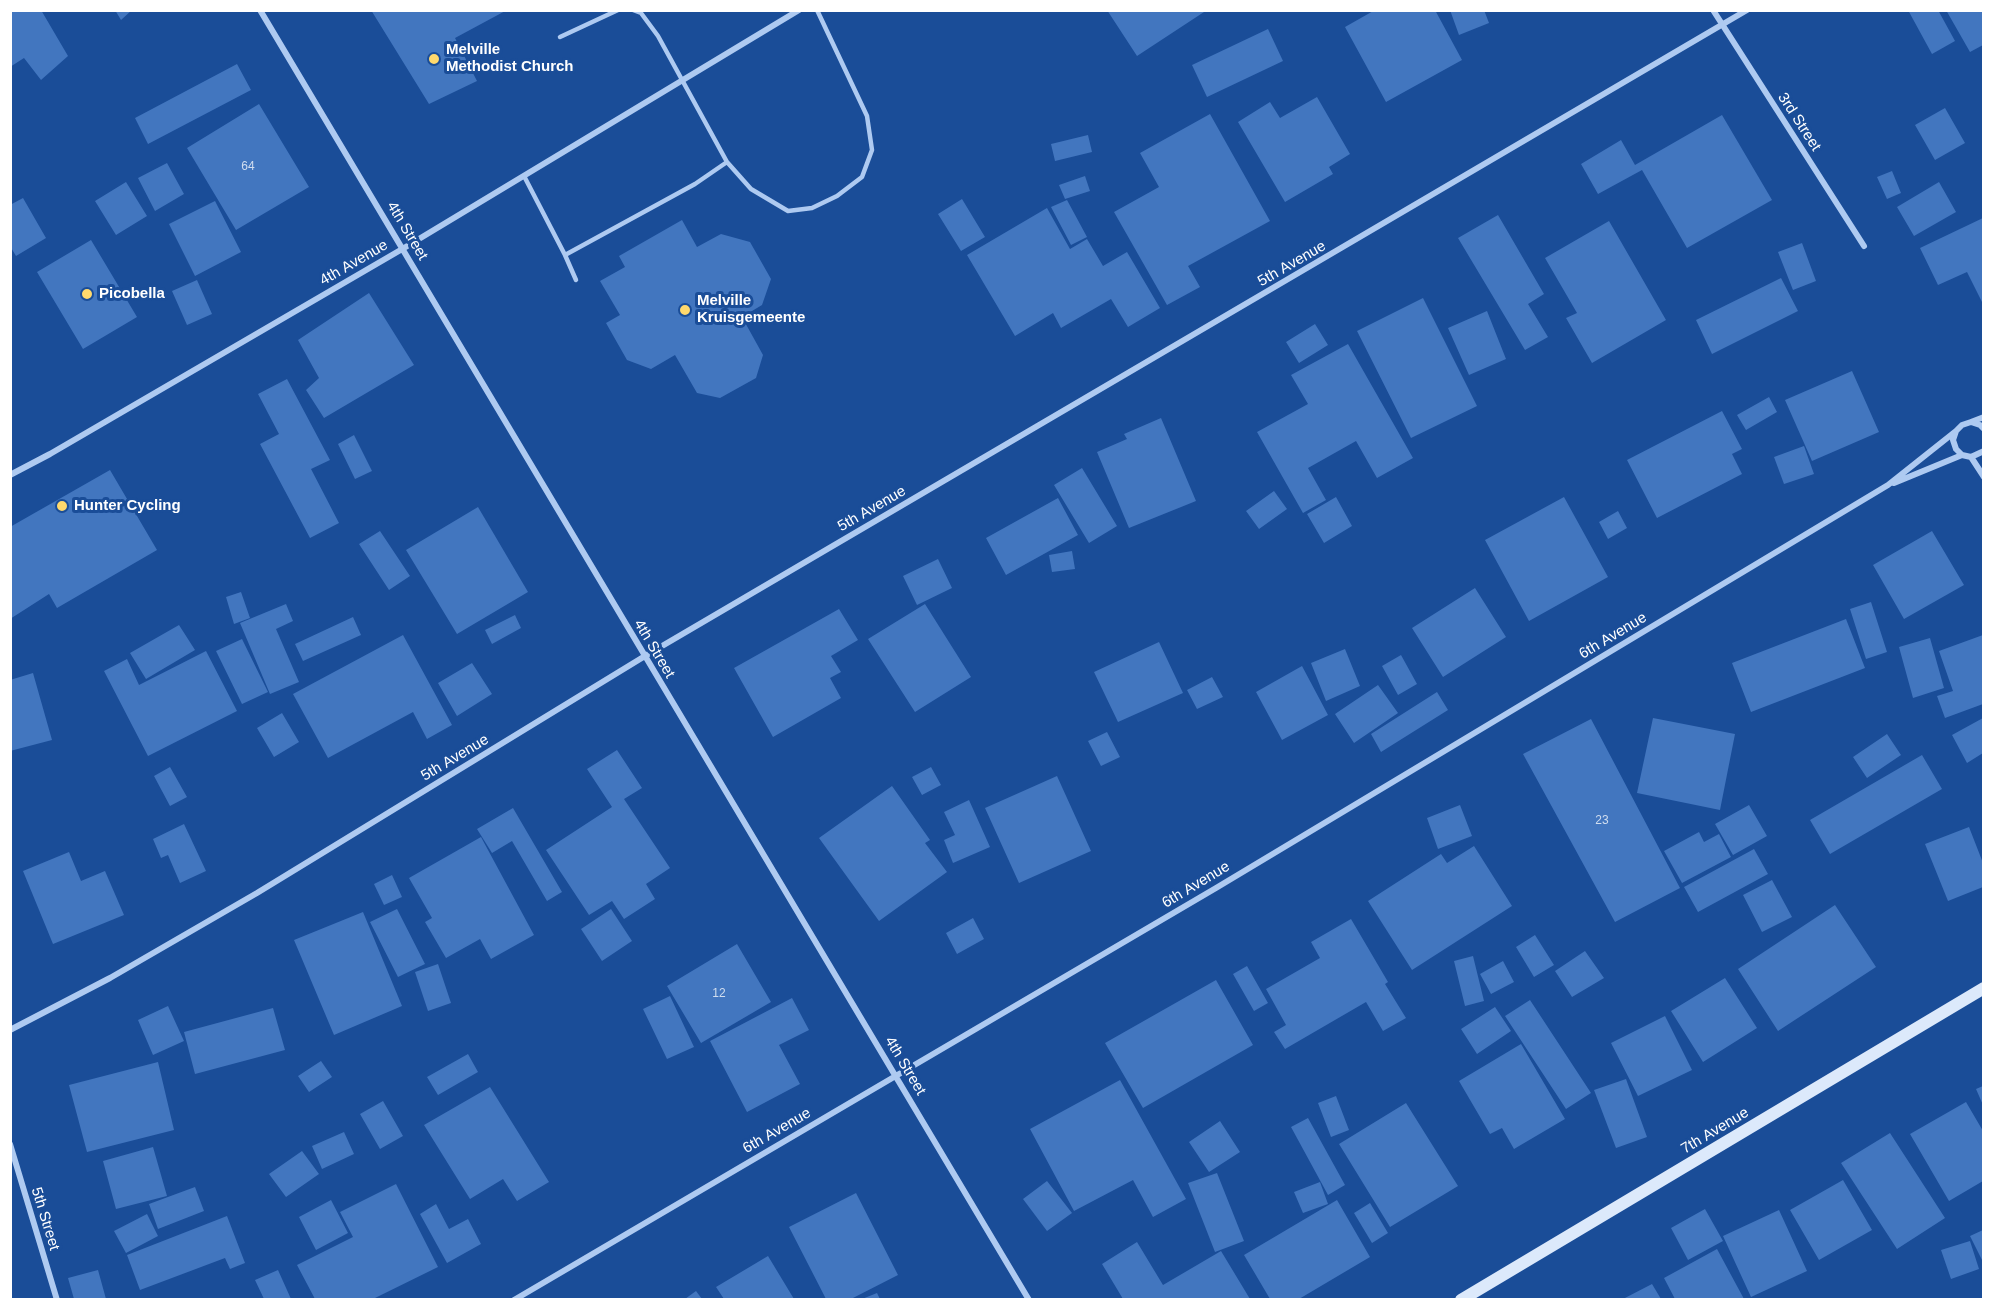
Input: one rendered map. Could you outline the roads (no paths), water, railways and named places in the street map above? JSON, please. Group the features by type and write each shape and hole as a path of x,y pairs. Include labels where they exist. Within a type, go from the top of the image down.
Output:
{"street":[{"name":"4th Street","path":"260,10 1029,1299"},
{"name":"4th Avenue","path":"10,475 404,248 799,10"},
{"name":"3rd Street","path":"1713,10 1864,246"},
{"name":"5th Avenue","path":"10,1030 110,978 257,893 645,656 1747,10"},
{"path":"1971,422 1983,417"},
{"path":"1971,422 1980,425 1983,429"},
{"name":"6th Avenue","path":"514,1299 1226,882 1888,485 1962,425 1971,422"},
{"path":"1956,431 1953,440 1956,449 1962,455 1971,457 1983,451"},
{"name":"6th Avenue","path":"1888,485 1962,455"},
{"path":"1971,457 1983,477"},
{"name":"7th Avenue","path":"1461,1299 1983,988"},
{"name":"5th Street","path":"10,1144 57,1299"}],"lane":[{"path":"560,36 618,10"},
{"path":"633,10 641,13 658,36 727,162 751,189 788,211 812,208 837,196 862,177 872,150 867,116 817,10"},
{"path":"565,255 695,184 727,162"},
{"path":"524,176 576,280"}],"place":[{"name":"Melville Methodist Church","path":"434,59"},
{"name":"Picobella","path":"87,294"},
{"name":"Melville Kruisgemeente","path":"685,310"},
{"name":"Hunter Cycling","path":"62,506"}]}
